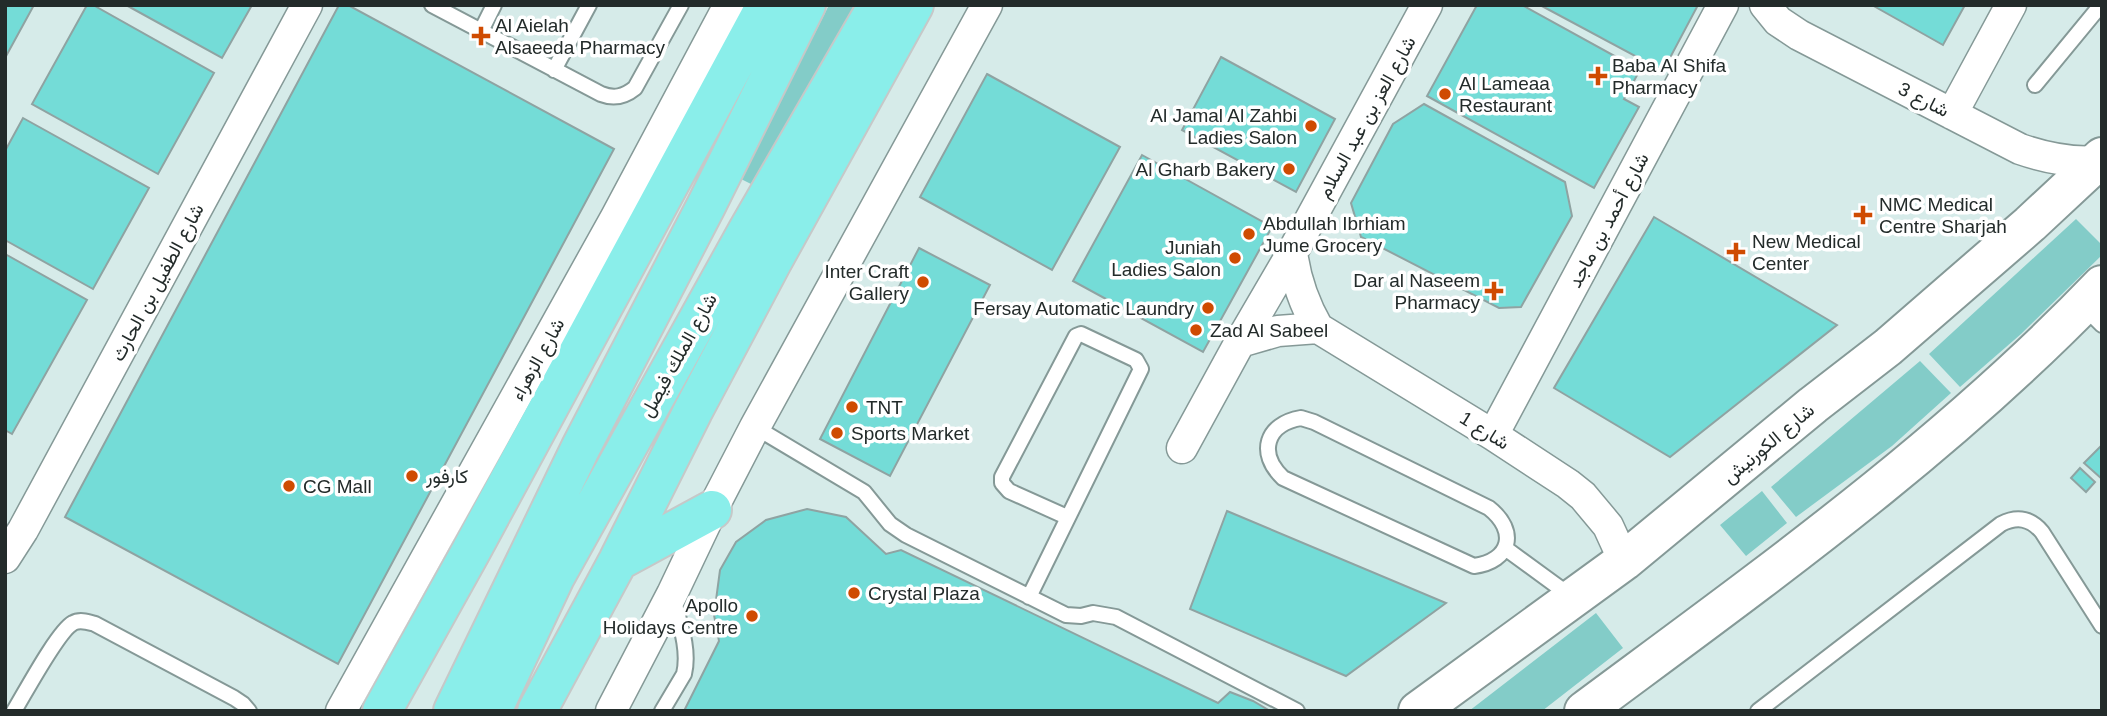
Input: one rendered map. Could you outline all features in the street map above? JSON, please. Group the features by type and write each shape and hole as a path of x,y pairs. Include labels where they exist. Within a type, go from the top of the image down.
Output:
{"main road":[{"path":"382,711 477,541 766,5"},
{"path":"453,711 581,447 806,5"},
{"name":"شارع الملك فيصل","path":"492,711 561,565 748,230 878,5"},
{"path":"537,711 618,561 772,262 914,5"},
{"name":"شارع الكورنيش","path":"1418,711 1624,561 1888,347 2030,224 2100,159"},
{"path":"1584,711 1766,576 1872,492 2095,305"},
{"path":"618,561 712,510"},
{"path":"557,711 572,647"}],"street":[{"name":"شارع الطفيل بن الحارث","path":"5,558 36,506 307,5"},
{"name":"شارع الزهراء","path":"341,711 616,217 729,5"},
{"path":"611,711 755,427 987,5"},
{"name":"شارع العز بن عبد السلام","path":"1182,448 1427,5"},
{"name":"شارع أحمد بن ماجد","path":"1493,435 1723,5"},
{"name":"شارع 3","path":"1765,5 1779,21 1799,35 2020,149 2039,156 2079,162 2100,159"},
{"path":"1952,114 2011,5"},
{"path":"1240,342 1278,331 1318,328 1300,292 1292,253"},
{"name":"شارع 1","path":"1318,328 1551,471 1583,496 1608,526 1624,561"}],"lane":[{"path":"432,5 610,97 628,94 640,81 681,5"},
{"path":"481,31 494,5"},
{"path":"554,70 589,5"},
{"path":"2035,85 2101,5"},
{"path":"1029,597 1141,369 1136,360 1081,334 1076,336 1002,477 1002,483 1009,491 1067,517"},
{"path":"1301,418 1314,422 1489,508 1504,522 1507,531 1505,548 1497,558 1487,564 1474,566 1449,556 1283,478 1272,468 1268,455 1269,440 1276,428 1287,420 1301,418"},
{"path":"755,427 864,492 898,530 1066,615 1081,616 1093,613 1116,617 1297,711"},
{"path":"1758,711 2011,519 2034,523 2042,532 2102,626"},
{"path":"1505,548 1573,598"},
{"path":"662,711 686,667 685,647 672,594"},
{"path":"14,711 64,632 71,624 79,621 95,624 234,698 248,711"}],"shaded area":[{"path":"829,5 850,5 854,8 751,184 741,179"},
{"path":"2076,219 2102,245 2102,255 2021,334 1960,387 1929,354"},
{"path":"1920,361 1951,393 1892,446 1796,517 1771,487"},
{"path":"1762,491 1787,523 1746,556 1720,525"},
{"path":"1596,613 1623,648 1542,711 1469,711"}],"building":[{"path":"5,5 34,5 5,58"},
{"path":"87,5 93,5 214,73 158,174 32,104"},
{"path":"126,5 252,5 222,58"},
{"path":"339,5 348,5 614,149 338,664 65,517"},
{"path":"1477,5 1522,5 1640,70 1624,99 1639,107 1594,188 1427,96"},
{"path":"1540,5 1698,5 1663,71"},
{"path":"1872,5 1965,5 1943,45"},
{"path":"1221,57 1335,119 1296,192 1182,130"},
{"path":"987,74 1120,147 1052,270 920,197"},
{"path":"1424,104 1565,182 1572,216 1521,307 1499,308 1361,237 1351,203 1393,124"},
{"path":"23,118 149,188 93,289 5,240 5,151"},
{"path":"1142,155 1272,227 1203,352 1073,281"},
{"path":"1654,217 1837,325 1670,457 1554,388"},
{"path":"919,248 990,285 890,476 820,439"},
{"path":"5,254 87,300 12,434 5,430"},
{"path":"2102,445 2102,479 2084,463"},
{"path":"2080,468 2095,482 2086,492 2071,478"},
{"name":"Crystal Plaza","path":"807,509 846,517 886,554 901,550 1218,703 1230,692 1270,711 684,711 719,641 714,615 720,570 736,542 766,520"},
{"path":"1227,511 1446,603 1346,676 1190,609"}],"place":[{"name":"Al Aielah Alsaeeda Pharmacy","path":"481,36"},
{"name":"Baba Al Shifa Pharmacy","path":"1598,76"},
{"name":"Al Lameaa Restaurant","path":"1445,94"},
{"name":"Al Jamal Al Zahbi Ladies Salon","path":"1311,126"},
{"name":"Al Gharb Bakery","path":"1289,169"},
{"name":"NMC Medical Centre Sharjah","path":"1863,215"},
{"name":"Abdullah Ibrhiam Jume Grocery","path":"1249,234"},
{"name":"New Medical Center","path":"1736,252"},
{"name":"Juniah Ladies Salon","path":"1235,258"},
{"name":"Inter Craft Gallery","path":"923,282"},
{"name":"Dar al Naseem Pharmacy","path":"1494,291"},
{"name":"Fersay Automatic Laundry","path":"1208,308"},
{"name":"Zad Al Sabeel","path":"1196,330"},
{"name":"TNT","path":"852,407"},
{"name":"Sports Market","path":"837,433"},
{"name":"كارفور","path":"412,476"},
{"name":"CG Mall","path":"289,486"},
{"name":"Crystal Plaza","path":"854,593"},
{"name":"Apollo Holidays Centre","path":"752,616"}]}
